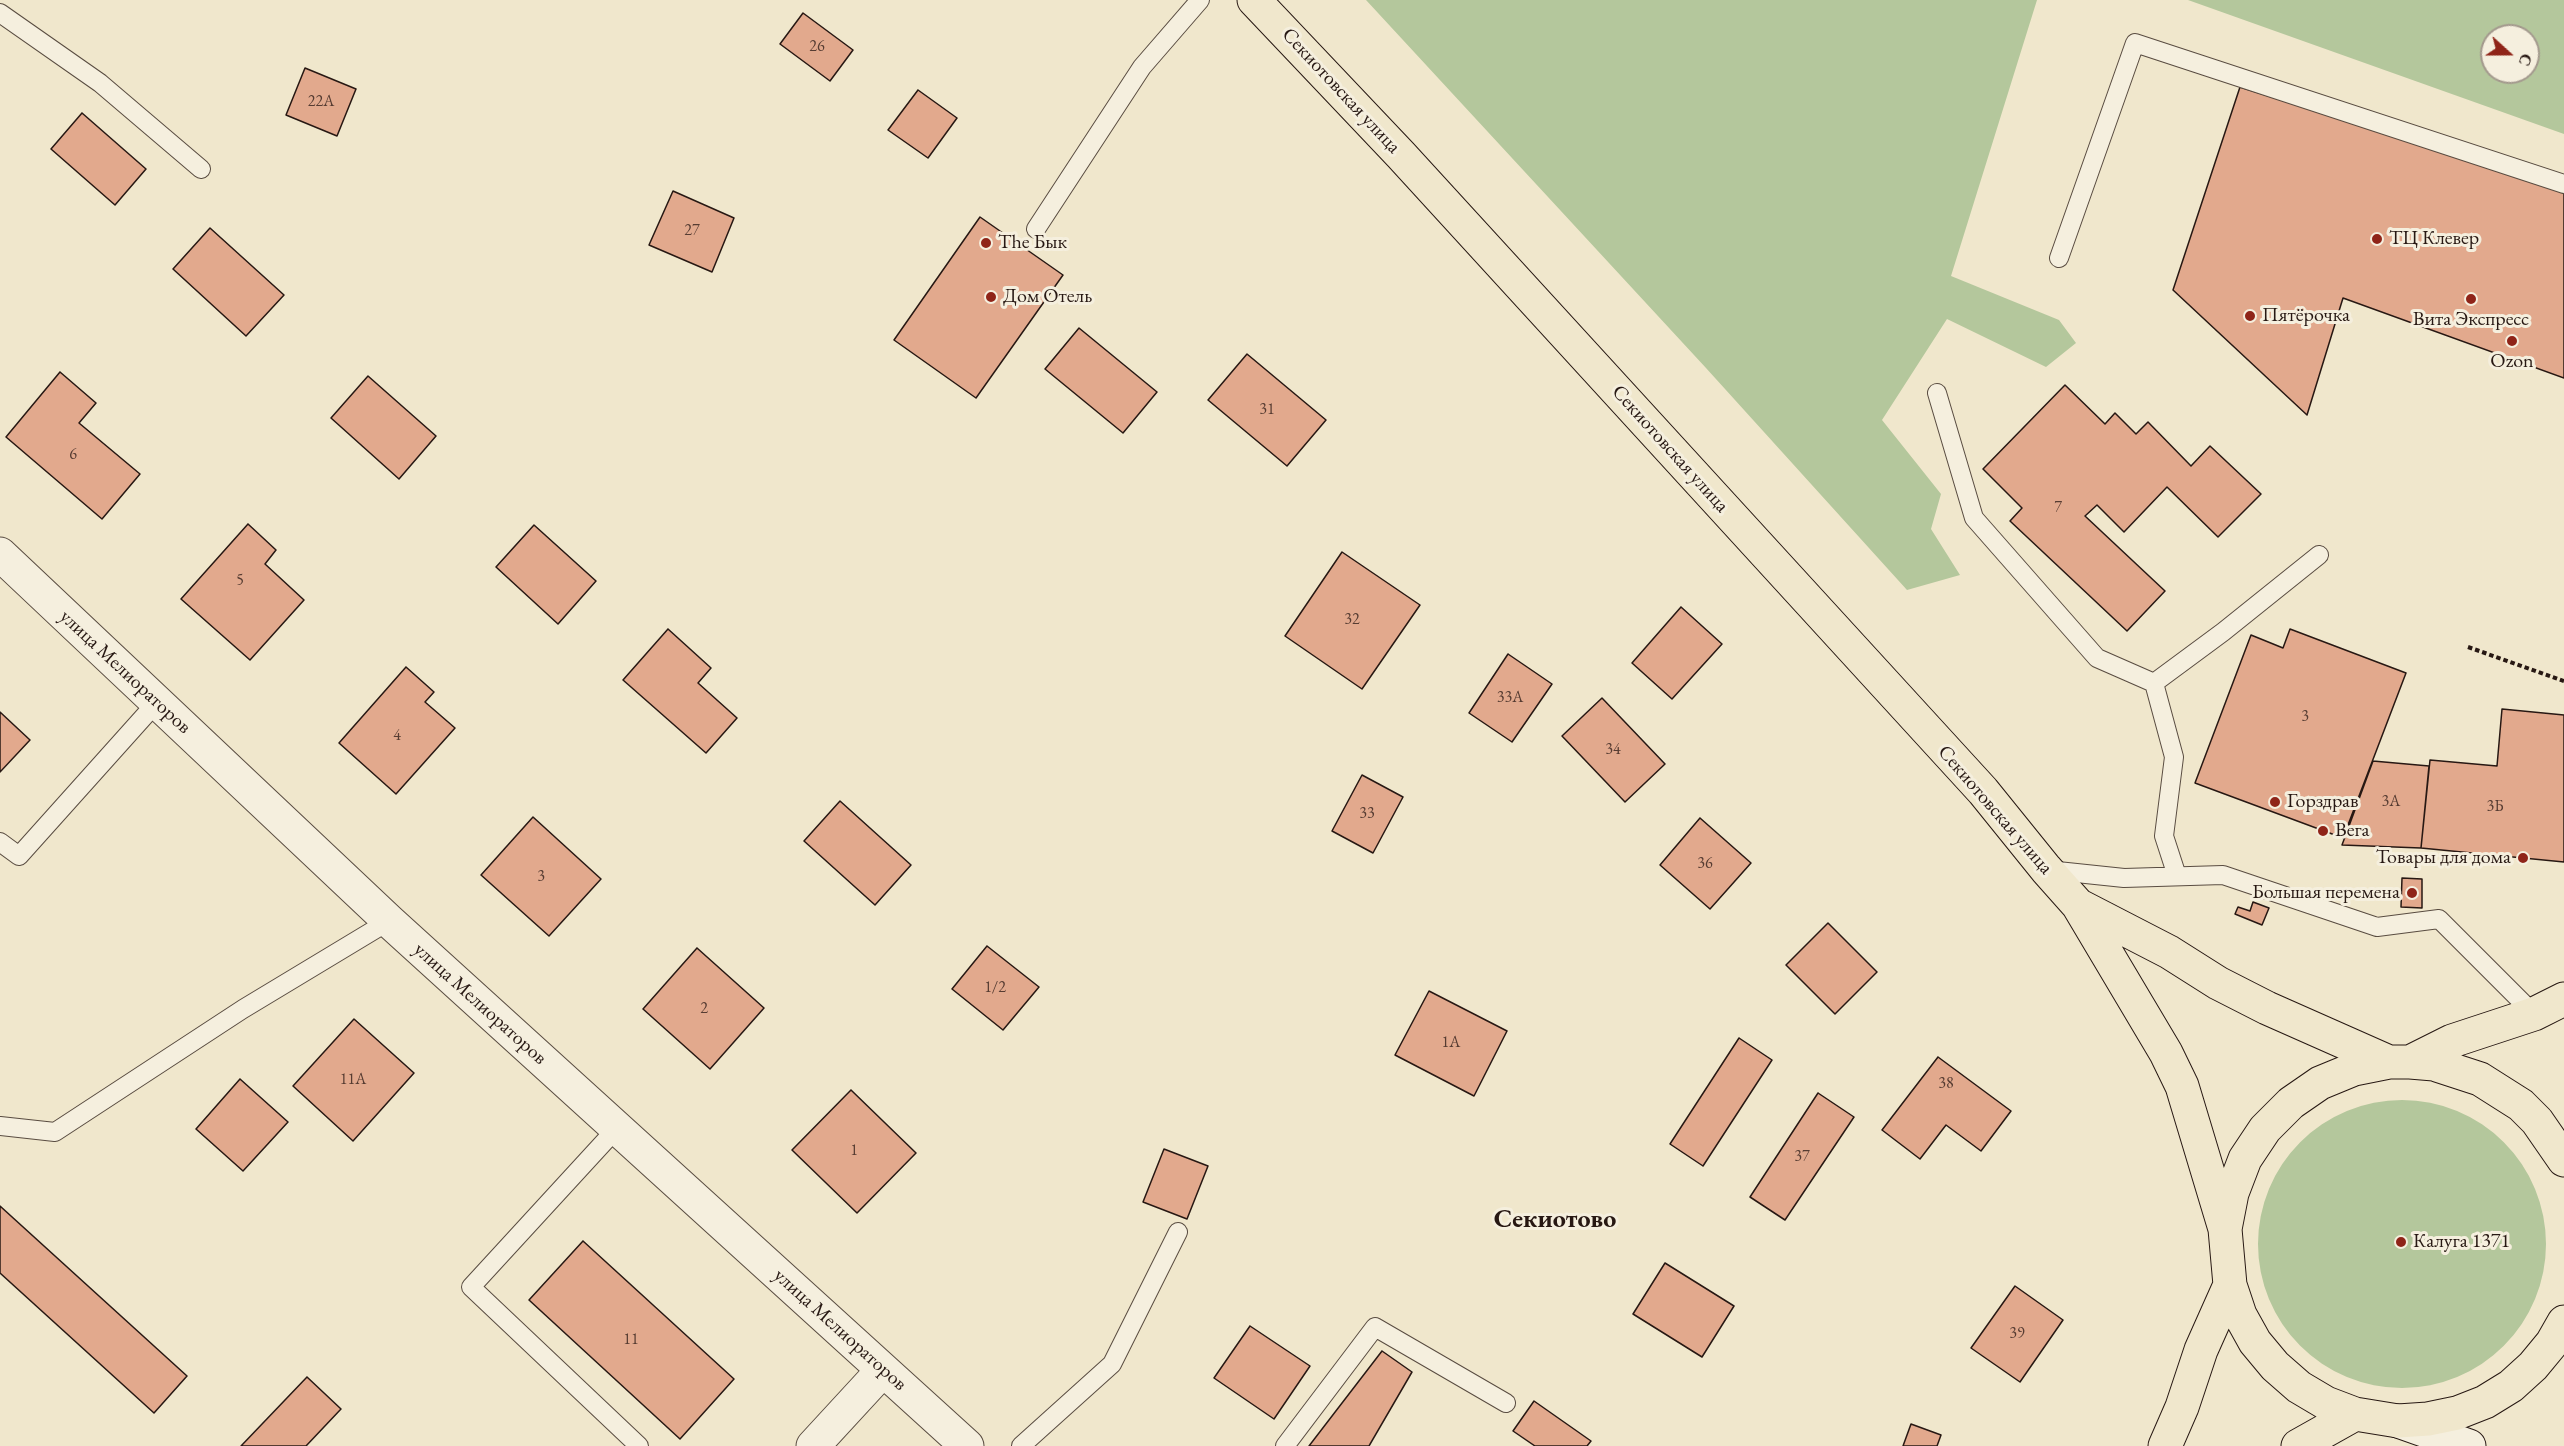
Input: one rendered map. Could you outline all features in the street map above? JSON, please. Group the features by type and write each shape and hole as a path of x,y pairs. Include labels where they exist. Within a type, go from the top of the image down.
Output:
{"main road":[{"name":"Секиотовская улица","path":"1254,0 1401,155 1958,765 2078,905"},
{"path":"2078,905 2169,952 2218,983 2267,1008 2400,1062 2458,1070 2501,1090 2537,1121 2564,1160"},
{"path":"2078,905 2166,1053 2182,1086 2225,1229 2230,1285 2240,1315 2255,1342 2275,1366 2299,1387 2326,1403 2355,1414 2398,1421 2428,1419 2457,1413 2485,1402 2511,1386 2533,1366 2552,1343 2564,1322"},
{"path":"2225,1229 2232,1193 2245,1159 2265,1129 2290,1103 2320,1083 2354,1069 2400,1062 2452,1041 2534,1014 2564,999"},
{"path":"2164,1446 2182,1407 2201,1350 2230,1285"},
{"path":"2298,1446 2355,1414"}],"street":[{"name":"улица Мелиораторов","path":"0,554 389,921 967,1446"},
{"path":"813,1446 883,1370"},
{"path":"2398,1421 2469,1446"}],"lane":[{"path":"1036,229 1142,67 1200,0"},
{"path":"0,13 100,83 201,169"},
{"path":"2058,258 2134,43 2564,184"},
{"path":"1937,393 1974,518 2097,658 2154,683"},
{"path":"2154,683 2223,632 2319,555"},
{"path":"2154,683 2174,757 2164,836 2177,876"},
{"path":"0,842 19,856 157,702"},
{"path":"2046,869 2124,878 2223,875 2378,927 2439,920 2534,1014"},
{"path":"0,1126 56,1132 243,1009 389,921"},
{"path":"617,1128 471,1287 639,1446"},
{"path":"1022,1446 1112,1364 1178,1232"},
{"path":"1285,1446 1375,1328 1506,1403"}],"path":[{"path":"2468,647 2564,681"}],"green space":[{"path":"1366,0 2037,0 1951,276 2059,320 2076,343 2046,367 1947,319 1882,420 1941,494 1931,529 1960,575 1907,590 1706,368"},
{"path":"2188,0 2564,0 2564,134"},
{"path":"2388,1100 2416,1100 2444,1106 2470,1117 2494,1132 2514,1152 2529,1176 2540,1202 2546,1230 2544,1272 2529,1312 2514,1336 2494,1356 2470,1371 2444,1382 2416,1388 2388,1388 2360,1382 2334,1371 2310,1356 2290,1336 2275,1312 2264,1286 2258,1258 2258,1230 2264,1202 2275,1176 2290,1152 2310,1132 2334,1117 2360,1106"}],"building":[{"path":"803,13 853,50 830,81 780,44"},
{"path":"305,68 356,89 337,136 286,115"},
{"name":"ТЦ Клевер","path":"2240,87 2564,189 2564,378 2343,298 2307,415 2173,290"},
{"path":"918,90 957,118 928,158 888,130"},
{"path":"82,113 146,169 115,205 51,149"},
{"path":"673,191 734,218 712,272 649,245"},
{"path":"980,217 1063,275 976,398 894,340"},
{"path":"210,228 284,295 246,336 173,269"},
{"path":"1079,328 1157,392 1123,433 1045,369"},
{"path":"1247,354 1326,420 1287,466 1208,400"},
{"path":"60,372 96,403 79,423 140,474 102,519 6,437"},
{"path":"368,376 436,436 399,479 331,418"},
{"path":"2065,385 2105,424 2115,413 2136,434 2148,422 2191,466 2210,446 2261,494 2218,537 2167,487 2124,532 2097,505 2085,516 2165,591 2127,631 2010,521 2022,508 1983,469"},
{"path":"248,524 276,550 265,564 304,600 250,660 181,599"},
{"path":"534,525 596,581 558,624 496,567"},
{"path":"1342,552 1420,605 1362,689 1285,636"},
{"path":"1681,607 1722,644 1672,699 1632,663"},
{"path":"668,629 711,668 698,683 737,718 706,753 623,680"},
{"path":"2290,629 2406,673 2343,838 2195,783 2251,635 2283,648"},
{"path":"1508,654 1552,684 1512,742 1469,713"},
{"path":"406,667 434,692 425,702 455,728 396,794 339,743"},
{"path":"1602,698 1665,764 1625,802 1562,736"},
{"path":"2502,709 2564,715 2564,862 2421,848 2430,760 2497,766"},
{"path":"0,712 30,740 0,772"},
{"path":"2373,761 2429,766 2421,848 2342,845"},
{"path":"1362,775 1403,797 1373,853 1332,831"},
{"path":"840,801 911,865 875,905 804,841"},
{"path":"533,817 601,879 549,936 481,875"},
{"path":"1700,818 1751,863 1710,909 1660,865"},
{"name":"Большая перемена","path":"2402,878 2422,879 2422,908 2401,907"},
{"path":"2253,902 2269,908 2262,925 2235,914 2238,907 2250,911"},
{"path":"1828,923 1877,972 1835,1014 1786,965"},
{"path":"987,946 1039,987 1003,1030 952,989"},
{"path":"697,948 764,1008 710,1069 643,1009"},
{"path":"1429,991 1507,1031 1474,1096 1395,1055"},
{"path":"354,1019 414,1073 353,1141 293,1086"},
{"path":"1739,1038 1772,1060 1703,1166 1670,1144"},
{"path":"1938,1057 2011,1111 1981,1151 1946,1125 1920,1159 1882,1130"},
{"path":"240,1079 288,1122 243,1171 196,1129"},
{"path":"851,1090 916,1153 857,1213 792,1150"},
{"path":"1818,1093 1854,1117 1785,1220 1750,1197"},
{"path":"1164,1149 1208,1166 1187,1219 1143,1202"},
{"path":"0,1206 187,1376 154,1413 0,1273"},
{"path":"583,1241 734,1379 680,1439 529,1300"},
{"path":"1665,1263 1734,1306 1702,1357 1633,1314"},
{"path":"2015,1286 2063,1320 2020,1382 1971,1348"},
{"path":"1250,1326 1310,1366 1274,1419 1214,1378"},
{"path":"1382,1351 1412,1372 1369,1446 1309,1446"},
{"path":"307,1377 341,1409 306,1446 241,1446"},
{"path":"1534,1401 1591,1441 1587,1446 1535,1446 1513,1431"},
{"path":"1911,1424 1941,1435 1937,1446 1903,1446"}],"place":[{"name":"ТЦ Клевер","path":"2377,239"},
{"name":"The Бык","path":"986,243"},
{"name":"Дом Отель","path":"991,297"},
{"name":"Вита Экспресс","path":"2471,299"},
{"name":"Пятёрочка","path":"2250,316"},
{"name":"Ozon","path":"2512,341"},
{"name":"Горздрав","path":"2275,802"},
{"name":"Вега","path":"2323,831"},
{"name":"Товары для дома","path":"2523,858"},
{"name":"Большая перемена","path":"2412,893"},
{"name":"Калуга 1371","path":"2401,1242"}],"district":[{"name":"Секиотово","path":"1555,1220"}]}
